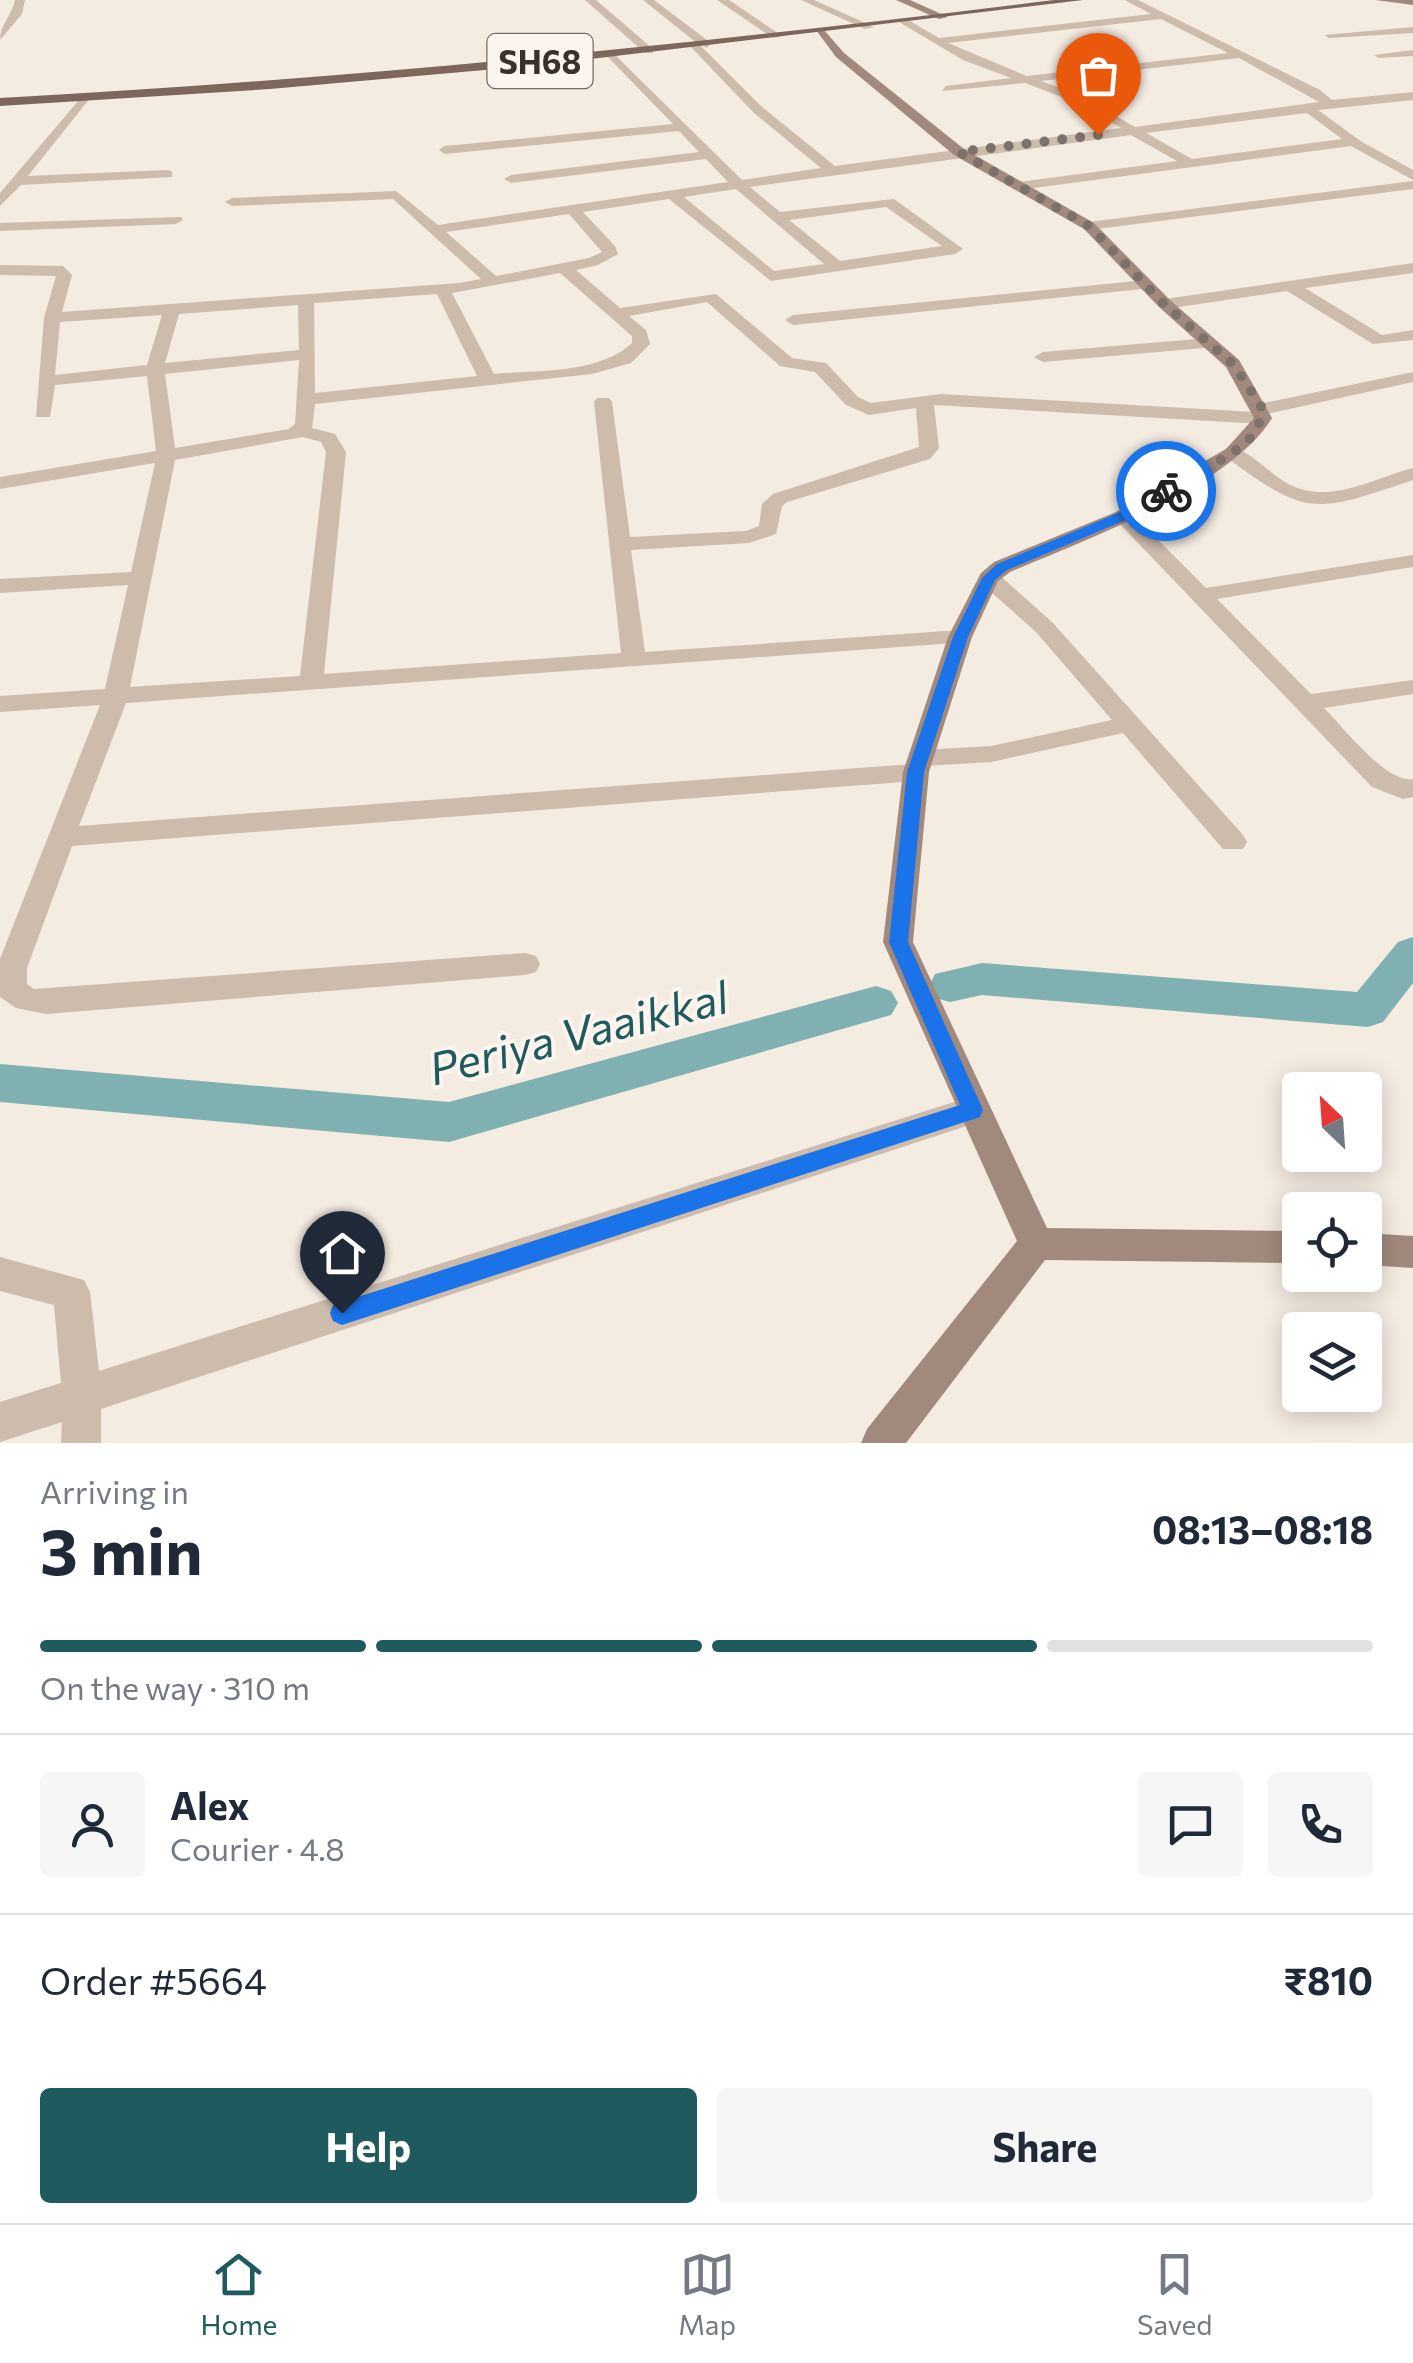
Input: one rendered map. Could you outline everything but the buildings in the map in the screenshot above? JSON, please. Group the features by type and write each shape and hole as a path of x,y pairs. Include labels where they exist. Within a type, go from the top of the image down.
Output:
{"main road":[{"name":"SH68","path":"0,102 281,86 701,46 1078,0"}],"street":[{"path":"590,0 650,51"},
{"path":"648,0 668,0"},
{"path":"648,0 701,46 758,110 832,171"},
{"path":"722,0 777,36"},
{"path":"806,0 869,26"},
{"path":"901,0 943,17"},
{"path":"1130,0 1316,92 1327,98 1324,104"},
{"path":"1380,0 1413,2"},
{"path":"0,9 19,4"},
{"path":"0,36 19,4"},
{"path":"938,41 1162,16"},
{"path":"904,22 967,58 1076,98 1187,161"},
{"path":"1328,34 1413,30"},
{"path":"820,32 840,55 959,152 1089,226 1164,304 1233,364 1262,413"},
{"path":"1379,55 1413,53"},
{"path":"612,54 738,184 836,266"},
{"path":"946,89 1237,55"},
{"path":"437,229 959,152 1413,96"},
{"path":"0,202 84,98"},
{"path":"1309,108 1413,176"},
{"path":"445,150 683,126"},
{"path":"1019,186 1356,140"},
{"path":"511,178 711,154"},
{"path":"0,168 30,166"},
{"path":"18,181 167,174"},
{"path":"1089,226 1413,184"},
{"path":"672,194 767,274 947,253 955,248 889,202 777,217"},
{"path":"232,202 396,195 493,282"},
{"path":"52,318 442,289 564,268 610,254 605,243 572,209"},
{"path":"0,227 176,220"},
{"path":"306,399 586,370 625,359 643,338 564,268"},
{"path":"1164,304 1413,268"},
{"path":"0,270 62,271 52,318 43,413"},
{"path":"793,320 1146,285"},
{"path":"1290,286 1379,340 1413,335"},
{"path":"442,289 489,382"},
{"path":"619,313 710,297 786,362 826,370 860,407 878,409 924,401 1262,413 1413,377"},
{"path":"300,431 306,399 306,300"},
{"path":"172,310 155,368 166,455 116,696 12,968 11,989 26,1000 46,1002 525,964"},
{"path":"1043,357 1209,343"},
{"path":"46,381 307,354"},
{"path":"620,544 749,537 769,530 772,504 780,498 923,455 929,448 924,401"},
{"path":"603,402 634,660"},
{"path":"1036,1244 898,942 918,765 960,637 989,578 1002,567 1123,516 1233,453 1251,437 1262,413"},
{"path":"0,483 300,431 328,438 336,452 311,682"},
{"path":"1233,453 1283,488 1313,498 1347,494 1413,474"},
{"path":"1123,516 1380,781 1403,790 1413,788"},
{"path":"1203,595 1413,561"},
{"path":"0,586 142,578"},
{"path":"989,578 1026,607 1233,842"},
{"path":"0,704 960,637"},
{"path":"1304,702 1413,686"},
{"path":"63,837 918,765 991,754 1129,724"},
{"path":"0,1422 972,1110"},
{"path":"1036,1244 1282,1247"},
{"path":"881,1443 1036,1244"},
{"path":"1382,1251 1413,1252"},
{"path":"0,1274 72,1292 82,1397 81,1443"}],"waterway":[{"name":"Periya Vaaikkal","path":"950,986 982,979 1368,1010 1413,953"},
{"name":"Periya Vaaikkal","path":"0,1083 449,1122 876,1003"}],"way so far":[{"path":"1098,135 959,152 1089,226 1164,304 1233,364 1262,408 1262,418 1251,437 1233,453 1166,491"}],"route":[{"path":"342,1313 972,1110 898,942 916,772 960,637 989,578 1002,567 1123,516 1166,491"}]}
